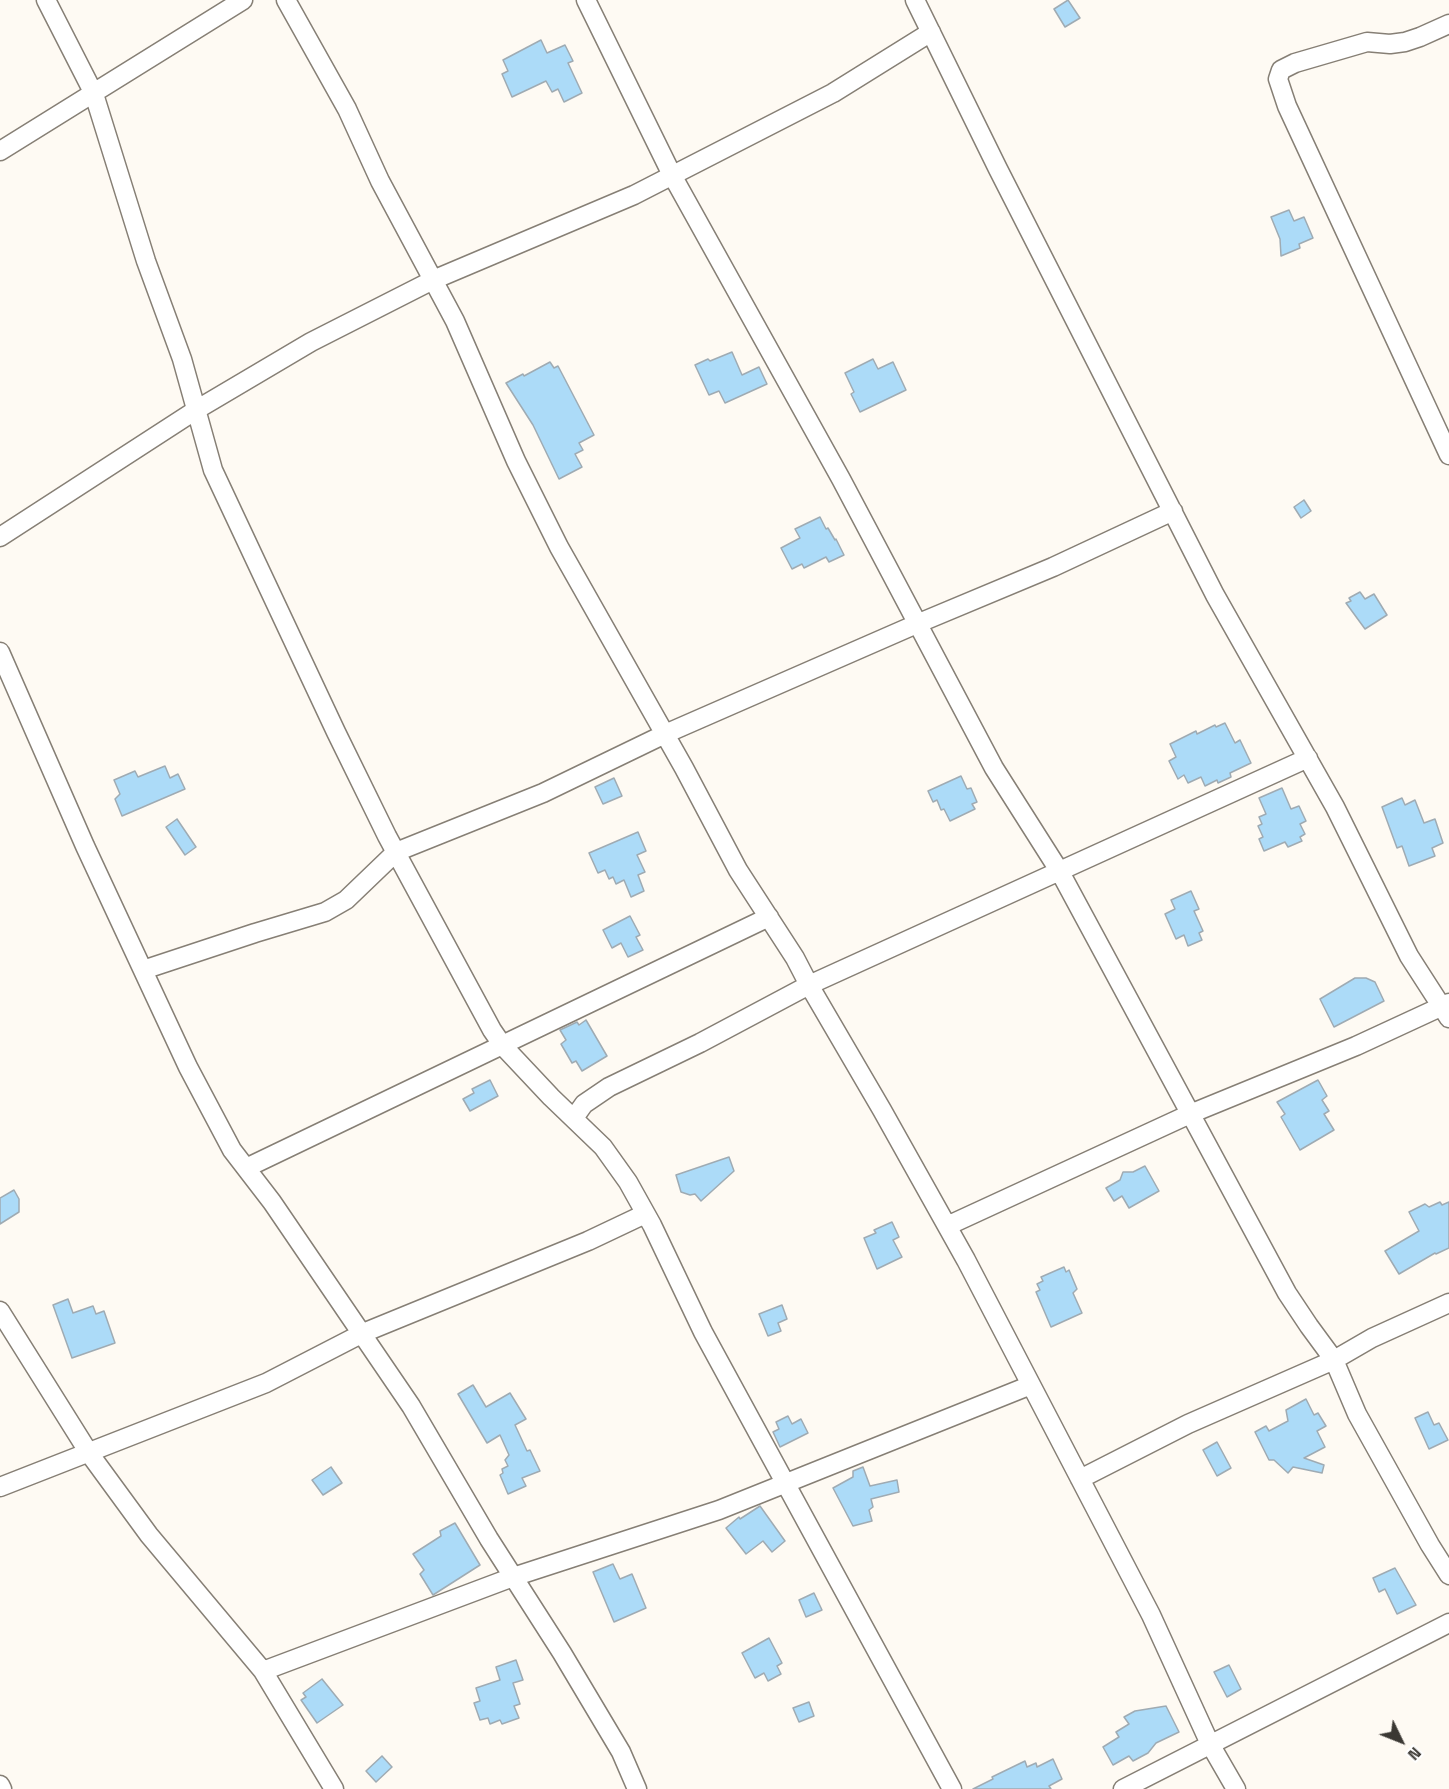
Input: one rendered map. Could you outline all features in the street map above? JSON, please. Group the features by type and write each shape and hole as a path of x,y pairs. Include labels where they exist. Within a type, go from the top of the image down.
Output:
{"street":[{"path":"46,0 94,94 146,261 182,359 213,470 336,732 396,852 492,1030 503,1046 603,1147 628,1182 703,1332 952,1789"},
{"path":"0,151 243,0"},
{"path":"286,0 347,109 380,181 455,321 516,461 550,528 738,870 795,958 947,1226 1151,1615 1210,1744 1236,1789"},
{"path":"586,0 672,175 919,623 994,768 1060,872 1287,1293 1334,1360 1357,1414 1449,1575"},
{"path":"915,0 1215,595 1335,807 1409,956 1446,1009 1190,1114 947,1226"},
{"path":"1449,24 1405,42 1390,44 1367,42 1345,47 1282,68 1278,79 1287,106 1449,455"},
{"path":"0,537 196,410 311,342 434,280 634,195 833,93 931,32"},
{"path":"143,970 325,912 346,900 396,852 543,793 665,734 1053,567 1173,511"},
{"path":"0,651 81,835 188,1067 232,1150 272,1202 411,1406 513,1577 616,1742 638,1789"},
{"path":"574,1118 584,1104 609,1087 700,1043 809,985 1308,758"},
{"path":"246,1168 769,917"},
{"path":"0,1487 266,1383 363,1333 588,1241 645,1214"},
{"path":"1080,1479 1188,1424 1334,1360 1372,1338 1449,1303"},
{"path":"0,1311 89,1453 149,1535 263,1671 334,1789"},
{"path":"263,1671 513,1577 718,1509 1031,1385"},
{"path":"1123,1789 1449,1623"},
{"path":"0,1785 2,1789"}],"building":[{"path":"1068,0 1080,18 1065,27 1054,9"},
{"path":"541,40 547,53 565,45 573,61 568,63 582,93 564,102 558,89 552,92 546,81 512,97 502,74 508,71 503,60"},
{"path":"1289,210 1294,221 1304,217 1313,238 1299,244 1300,248 1281,256 1280,239 1271,217"},
{"path":"732,352 742,375 759,367 767,384 725,403 719,391 709,395 695,365"},
{"path":"873,359 878,369 893,362 906,390 860,412 851,394 854,392 845,373"},
{"path":"550,362 554,368 558,366 594,435 579,443 583,450 575,454 582,467 559,479 533,425 506,383"},
{"path":"1304,500 1311,511 1301,518 1294,507"},
{"path":"820,517 844,555 829,562 826,557 804,568 802,564 792,569 781,548 800,538 795,529"},
{"path":"1360,592 1365,599 1374,594 1387,615 1365,629 1346,603 1351,601 1349,598"},
{"path":"1225,723 1235,743 1240,740 1251,763 1230,773 1231,777 1205,786 1201,777 1188,783 1184,775 1178,779 1169,761 1176,757 1170,744 1196,731 1197,734"},
{"path":"165,766 170,778 178,774 185,789 122,816 115,799 120,794 114,780 135,771 138,777"},
{"path":"961,776 967,789 971,788 977,802 972,804 975,809 950,821 944,809 941,810 937,800 933,802 928,791"},
{"path":"614,778 622,796 603,804 595,787"},
{"path":"1282,788 1291,809 1299,806 1306,821 1300,824 1305,834 1300,837 1302,841 1288,847 1285,842 1264,851 1259,839 1263,837 1258,826 1262,824 1259,817 1266,814 1259,798"},
{"path":"1402,798 1405,805 1415,800 1424,823 1435,819 1443,843 1432,848 1435,856 1409,866 1402,846 1397,848 1382,807"},
{"path":"177,819 196,847 185,855 166,827"},
{"path":"638,832 646,851 637,855 645,872 638,875 644,891 631,897 624,880 616,884 613,877 609,879 605,870 598,873 589,853"},
{"path":"1191,891 1199,909 1194,911 1203,931 1199,933 1202,940 1188,946 1184,935 1176,939 1165,914 1175,909 1171,900"},
{"path":"630,916 640,935 636,937 643,950 628,957 621,943 612,948 603,930"},
{"path":"1355,978 1366,978 1375,982 1384,1001 1334,1027 1320,999"},
{"path":"586,1020 607,1056 582,1071 576,1061 572,1063 561,1044 566,1040 560,1030 577,1022 579,1025"},
{"path":"490,1080 498,1096 470,1111 463,1099 474,1093 472,1089"},
{"path":"1318,1080 1327,1096 1322,1100 1329,1111 1324,1114 1334,1130 1300,1150 1281,1117 1285,1114 1277,1102"},
{"path":"729,1157 734,1171 701,1201 695,1194 681,1192 676,1175"},
{"path":"1145,1166 1159,1191 1129,1208 1122,1196 1114,1201 1106,1188 1120,1180 1123,1172 1133,1172"},
{"path":"14,1190 19,1199 19,1212 0,1224 0,1198"},
{"path":"1440,1202 1442,1205 1449,1202 1449,1248 1435,1253 1399,1274 1385,1251 1419,1231 1409,1212 1425,1204 1429,1207"},
{"path":"892,1222 899,1237 893,1240 902,1257 877,1269 864,1238 876,1233 874,1230"},
{"path":"1064,1267 1066,1272 1069,1270 1077,1289 1073,1293 1082,1313 1051,1327 1036,1292 1040,1290 1037,1284 1043,1281 1041,1277"},
{"path":"68,1299 73,1313 93,1306 96,1314 104,1311 115,1343 72,1358 53,1305"},
{"path":"782,1305 787,1319 778,1323 781,1331 768,1336 759,1314"},
{"path":"473,1385 486,1407 510,1393 526,1419 515,1425 527,1451 530,1450 540,1471 522,1478 526,1486 508,1494 500,1475 503,1473 502,1469 508,1466 505,1460 509,1455 500,1435 487,1443 458,1394"},
{"path":"1306,1399 1314,1415 1318,1413 1326,1426 1317,1431 1325,1447 1304,1458 1324,1465 1322,1473 1293,1467 1288,1473 1274,1460 1269,1460 1255,1432 1266,1426 1269,1431 1288,1421 1286,1410"},
{"path":"1428,1412 1434,1425 1439,1423 1448,1440 1429,1449 1415,1418"},
{"path":"788,1416 792,1424 801,1419 808,1433 780,1447 773,1432 779,1429 776,1422"},
{"path":"1217,1442 1231,1468 1217,1476 1203,1450"},
{"path":"331,1467 342,1483 323,1495 312,1480"},
{"path":"863,1467 870,1486 897,1480 899,1492 871,1499 873,1507 869,1510 872,1521 853,1526 833,1488 853,1477 853,1471"},
{"path":"760,1506 785,1541 772,1552 763,1541 746,1554 726,1528 739,1517 740,1519"},
{"path":"455,1523 480,1565 433,1595 420,1574 424,1570 413,1554 441,1536 440,1531"},
{"path":"613,1564 620,1579 632,1574 646,1608 614,1622 593,1572"},
{"path":"1395,1568 1416,1605 1397,1614 1385,1589 1379,1592 1373,1578"},
{"path":"814,1593 822,1610 806,1617 799,1600"},
{"path":"769,1638 782,1663 777,1666 781,1674 768,1681 764,1673 755,1678 742,1653"},
{"path":"516,1660 523,1680 513,1683 520,1704 514,1706 519,1718 502,1724 500,1720 490,1724 488,1718 480,1720 474,1703 480,1701 476,1688 500,1680 496,1667"},
{"path":"1229,1665 1241,1689 1227,1697 1214,1672"},
{"path":"322,1679 343,1705 317,1723 301,1700 306,1697 303,1693"},
{"path":"809,1702 814,1716 799,1722 793,1708"},
{"path":"1166,1706 1179,1732 1156,1743 1148,1753 1133,1761 1129,1756 1113,1765 1103,1747 1119,1737 1116,1732 1129,1724 1124,1717 1135,1711"},
{"path":"382,1756 392,1767 376,1782 366,1771"},
{"path":"1053,1759 1062,1779 1049,1786 1051,1789 973,1789 1025,1761 1027,1767 1036,1763 1037,1767"}]}
